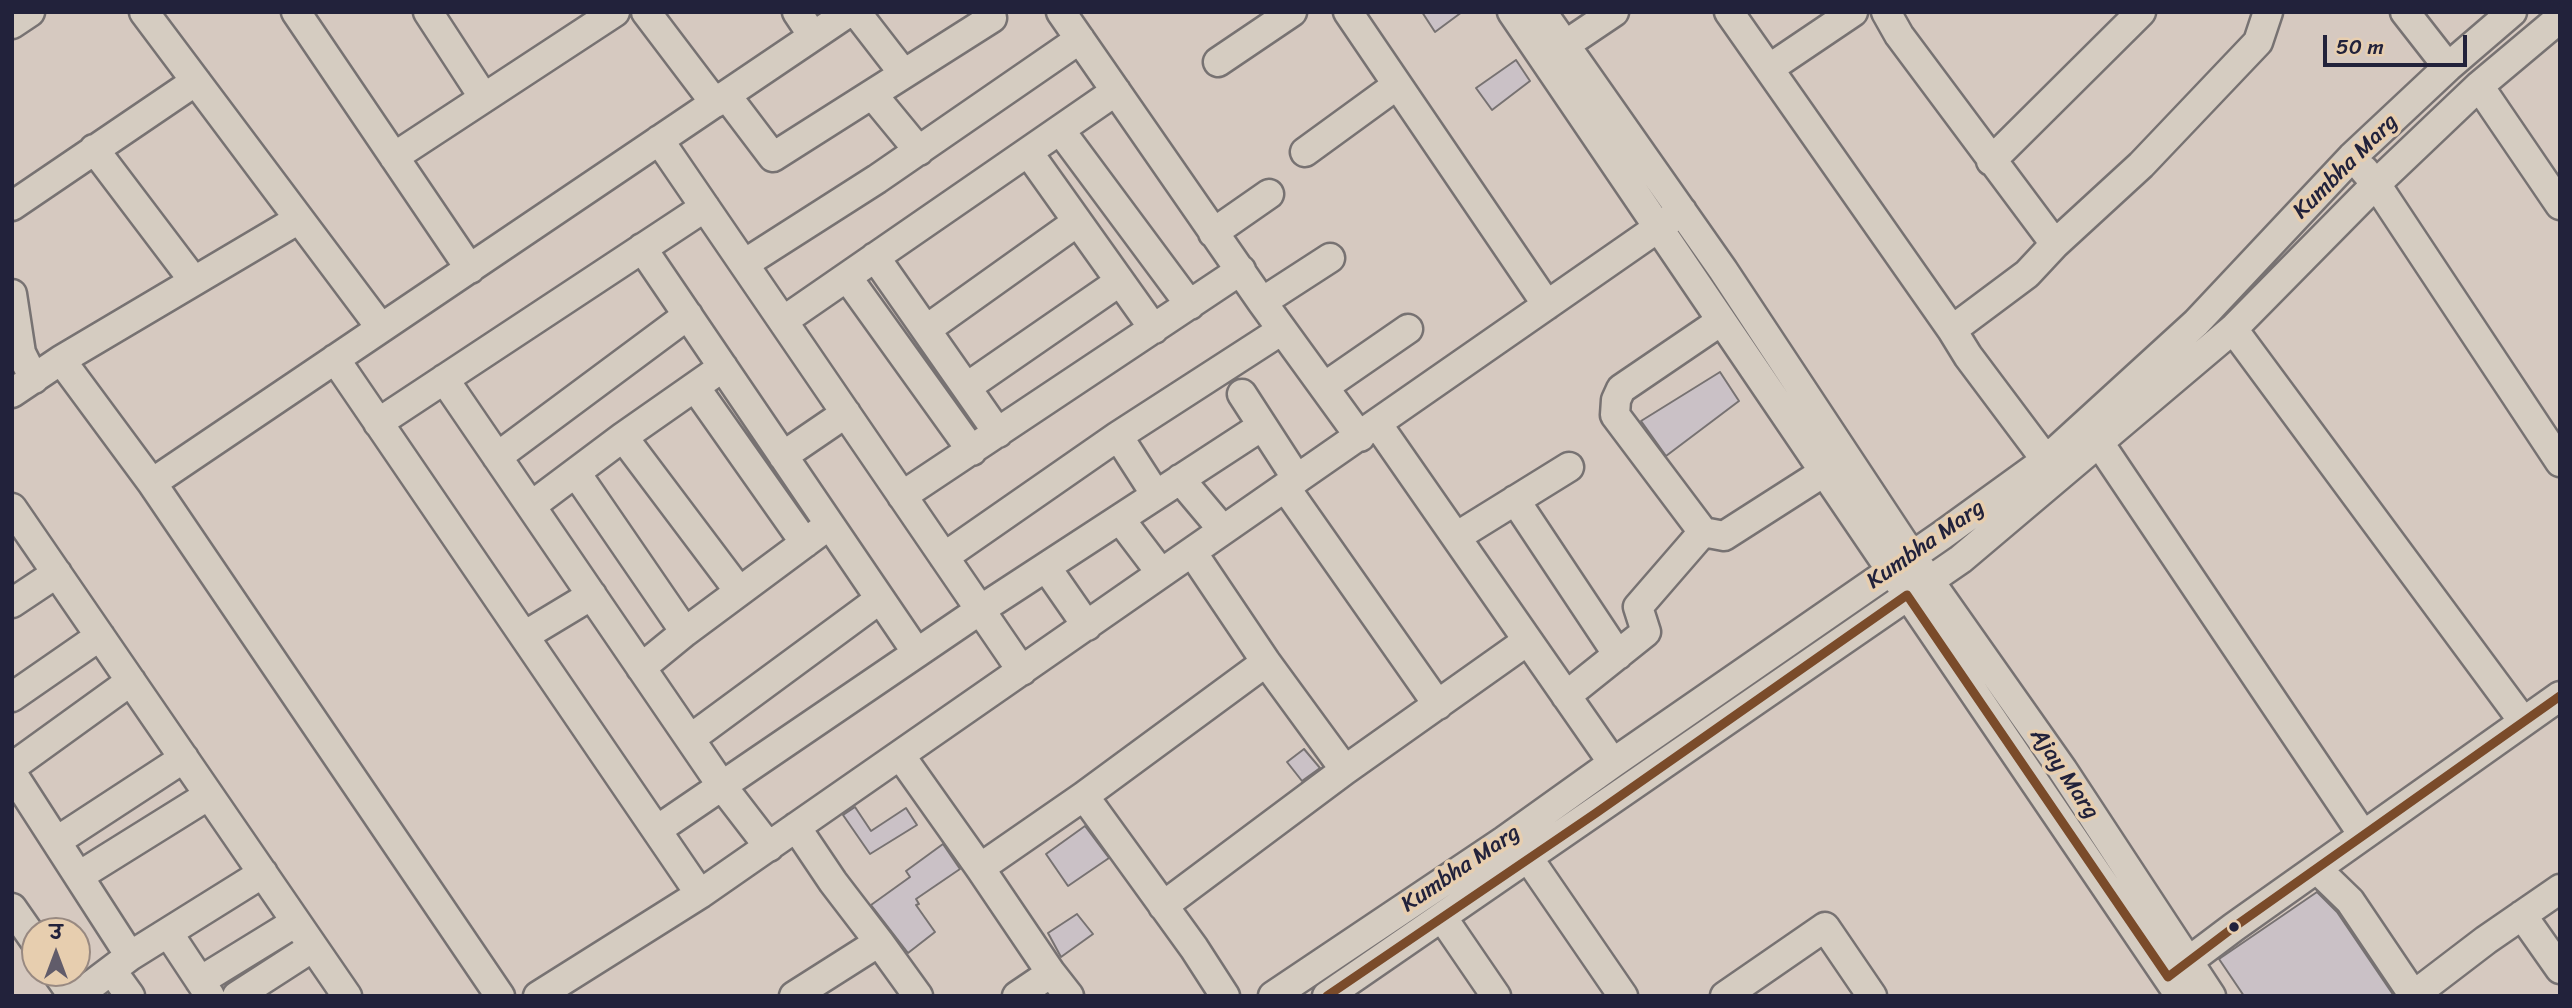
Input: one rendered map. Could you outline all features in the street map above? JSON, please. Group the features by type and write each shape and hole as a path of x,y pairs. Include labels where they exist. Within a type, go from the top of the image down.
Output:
{"street":[{"path":"12,24 30,12"},
{"path":"144,12 381,328"},
{"path":"296,12 470,269"},
{"path":"428,12 484,98"},
{"path":"394,157 615,12"},
{"path":"646,12 773,157 992,18 987,12"},
{"path":"797,12 813,36"},
{"path":"152,483 849,12"},
{"path":"856,12 904,74"},
{"path":"1061,12 1282,330 1324,387 1369,431 1456,537 1613,763"},
{"path":"1218,62 1292,12"},
{"path":"1348,12 1547,305"},
{"path":"1512,12 1824,472 1901,563"},
{"path":"1542,12 1682,211 1901,563"},
{"path":"1565,45 1614,12"},
{"path":"1729,12 1968,356 2046,460"},
{"path":"1770,68 1853,12"},
{"path":"1886,12 1899,35 2055,244"},
{"path":"1991,161 2141,12"},
{"path":"1952,330 2028,274 2055,244 2141,165 2258,42 2268,12"},
{"path":"2405,12 2448,66"},
{"name":"Kumbha Marg","path":"1273,996 1504,841 2046,460 2196,323 2352,157 2448,66 2512,12"},
{"name":"Kumbha Marg","path":"1327,996 1961,559 2233,329 2376,184 2479,86 2560,18"},
{"path":"744,264 919,151 1080,40"},
{"path":"12,206 196,81"},
{"path":"1305,152 1397,85"},
{"path":"2479,86 2560,205"},
{"path":"783,321 1116,91"},
{"path":"872,94 919,151"},
{"path":"1060,130 1190,305"},
{"path":"659,140 1022,671"},
{"path":"94,149 194,281"},
{"path":"1028,152 1154,329"},
{"path":"2352,157 2376,184 2560,462"},
{"path":"1213,233 1269,194"},
{"path":"378,423 705,207"},
{"path":"538,996 769,847 1682,211"},
{"path":"12,294 23,386 61,360 299,219"},
{"path":"927,329 1077,222"},
{"path":"642,248 917,653"},
{"path":"875,257 998,433"},
{"path":"1262,302 1330,258"},
{"path":"902,496 1241,270"},
{"path":"847,277 972,451"},
{"path":"967,387 1119,282"},
{"path":"497,457 688,315"},
{"path":"1721,321 1621,389 1616,400 1615,415 1703,532 1724,536 1824,472"},
{"path":"1324,387 1408,329"},
{"path":"2233,329 2523,721"},
{"path":"944,557 1118,436 1282,330"},
{"path":"335,359 700,894"},
{"path":"61,360 152,483 500,996"},
{"path":"531,506 723,367"},
{"path":"444,379 722,786 769,847"},
{"path":"695,387 805,543"},
{"path":"1241,394 1262,426 1291,483 1438,705"},
{"path":"783,456 846,413"},
{"path":"657,830 980,610 1262,426"},
{"path":"1118,436 1156,495"},
{"path":"623,437 739,591"},
{"path":"2100,444 2363,835"},
{"path":"1456,537 1569,467"},
{"path":"576,473 685,632"},
{"path":"1180,479 1223,530"},
{"path":"1515,500 1618,655"},
{"path":"1120,519 1161,573"},
{"path":"16,520 57,573 347,996"},
{"path":"641,668 829,525"},
{"path":"1566,696 1646,632 1638,607 1703,532"},
{"path":"1192,552 1266,662 1345,770"},
{"name":"Ajay Marg","path":"1901,563 2062,769 2188,984"},
{"path":"1046,567 1087,626"},
{"path":"12,603 57,573"},
{"path":"524,636 592,595"},
{"path":"690,739 880,600"},
{"path":"12,697 100,636"},
{"path":"1163,906 1345,770 1527,641"},
{"path":"980,868 1084,796 1266,662"},
{"path":"130,996 121,964 79,876 12,770 131,681"},
{"path":"2188,984 2318,869 2560,696"},
{"path":"900,755 1069,996"},
{"path":"57,841 184,758"},
{"path":"79,876 209,794"},
{"path":"1084,796 1194,948 1225,996"},
{"path":"796,827 918,996"},
{"path":"1529,859 1623,996"},
{"path":"2318,869 2350,901 2414,995 2560,890"},
{"path":"75,996 263,873"},
{"path":"2522,915 2560,969"},
{"path":"1442,917 1496,996"},
{"path":"169,934 205,989 296,922"},
{"path":"1726,995 1825,928 1872,996"},
{"path":"794,996 878,942"},
{"path":"237,996 313,947"},
{"path":"1017,996 1051,973"}],"building":[{"path":"1422,12 1462,12 1435,32"},
{"path":"1516,60 1530,81 1492,110 1476,88"},
{"path":"1720,372 1739,401 1666,456 1641,421"},
{"path":"1304,749 1320,768 1302,781 1287,762"},
{"path":"855,807 871,831 906,808 917,825 870,854 843,815"},
{"path":"1085,826 1109,858 1068,886 1046,854"},
{"path":"943,844 960,869 916,899 919,904 916,905 935,932 908,953 871,905 910,877 906,871"},
{"path":"2317,892 2337,912 2394,996 2244,996 2219,959"},
{"path":"1077,914 1093,934 1061,957 1048,933"}],"transit line":[{"path":"1327,996 1596,813 1907,595 2168,977 2234,927 2560,696"}]}
